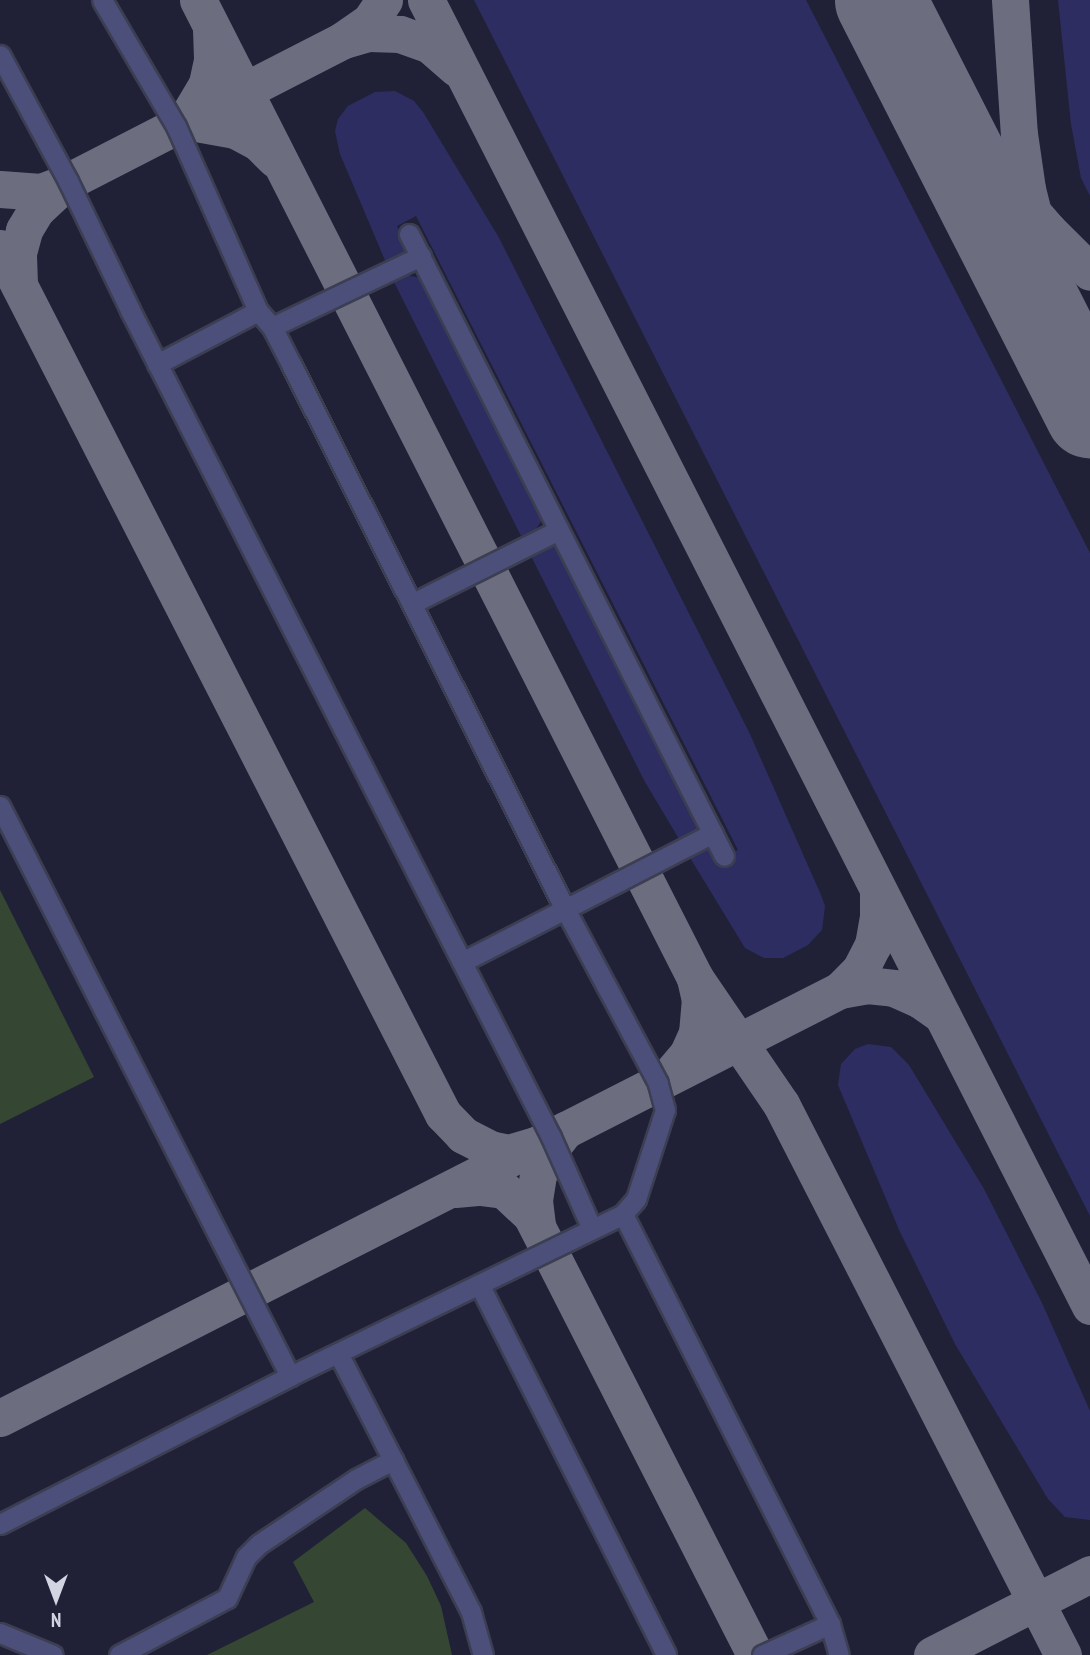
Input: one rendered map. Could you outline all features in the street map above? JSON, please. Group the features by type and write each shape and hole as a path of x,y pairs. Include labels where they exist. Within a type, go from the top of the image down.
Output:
{"lane":[{"path":"0,1524 290,1376 480,1286 623,1213 636,1199 663,1120 665,1101 566,911 272,327 258,311 176,126 102,0"},
{"path":"0,55 68,181 157,364 551,1137 591,1227"},
{"path":"409,234 724,856"},
{"path":"272,327 421,256"},
{"path":"157,364 258,311"},
{"path":"413,603 559,530"},
{"path":"0,806 290,1376"},
{"path":"462,962 566,911 713,833"},
{"path":"623,1213 830,1624 839,1655"},
{"path":"480,1286 666,1655"},
{"path":"338,1353 471,1612 483,1655"},
{"path":"119,1655 227,1598 246,1557 259,1544 356,1479 393,1460"},
{"path":"762,1655 830,1624"},
{"path":"0,1633 53,1655"}],"shaded area":[{"path":"474,0 806,0 1090,553 1090,1216"},
{"path":"1058,0 1090,0 1090,196 1081,178 1071,124"},
{"path":"395,91 414,101 423,112 498,236 749,732 825,906 822,930 808,945 783,958 764,958 745,948 689,856 710,849 719,860 738,850 416,216 397,226 404,240 404,253 387,265 340,154 335,131 338,119 348,106 375,92"},
{"path":"406,275 421,278 543,519 535,530 521,536 394,282"},
{"path":"548,544 557,547 698,825 698,831 682,844 645,782 529,552"},
{"path":"868,1044 891,1047 909,1065 984,1189 1042,1303 1090,1411 1090,1520 1065,1517 1048,1499 955,1344 900,1232 838,1085 841,1064 855,1049"}],"building":[{"path":"0,890 94,1077 0,1124"},
{"path":"365,1508 406,1543 427,1576 441,1606 452,1655 207,1655 314,1602 293,1562"}],"taxiway":[{"path":"198,0 695,978 781,1104 1063,1655"},
{"path":"0,189 41,192 65,183 343,40 370,21 384,0"},
{"path":"426,0 1090,1306"},
{"path":"1010,0 1019,134 1027,189 1060,320 1090,401"},
{"path":"891,23 994,168 1048,230 1090,272"},
{"path":"211,29 212,60 207,84 185,121 235,130 259,143 275,159"},
{"path":"344,40 369,33 400,34 430,45 456,68"},
{"path":"19,284 18,253 24,230 36,210 64,184"},
{"path":"0,248 443,1114 463,1135 490,1149 509,1153 535,1145"},
{"path":"840,990 860,970 873,945 878,918 878,891"},
{"path":"669,1076 688,1053 697,1033 700,1000 695,978"},
{"path":"0,1418 840,990 867,985 894,988 919,999 942,1015"},
{"path":"537,1225 534,1200 538,1175 548,1152 565,1130"},
{"path":"455,1189 480,1187 504,1190 531,1215 755,1655"},
{"path":"932,1655 1090,1574"}],"runway":[{"path":"880,0 1090,413"}]}
